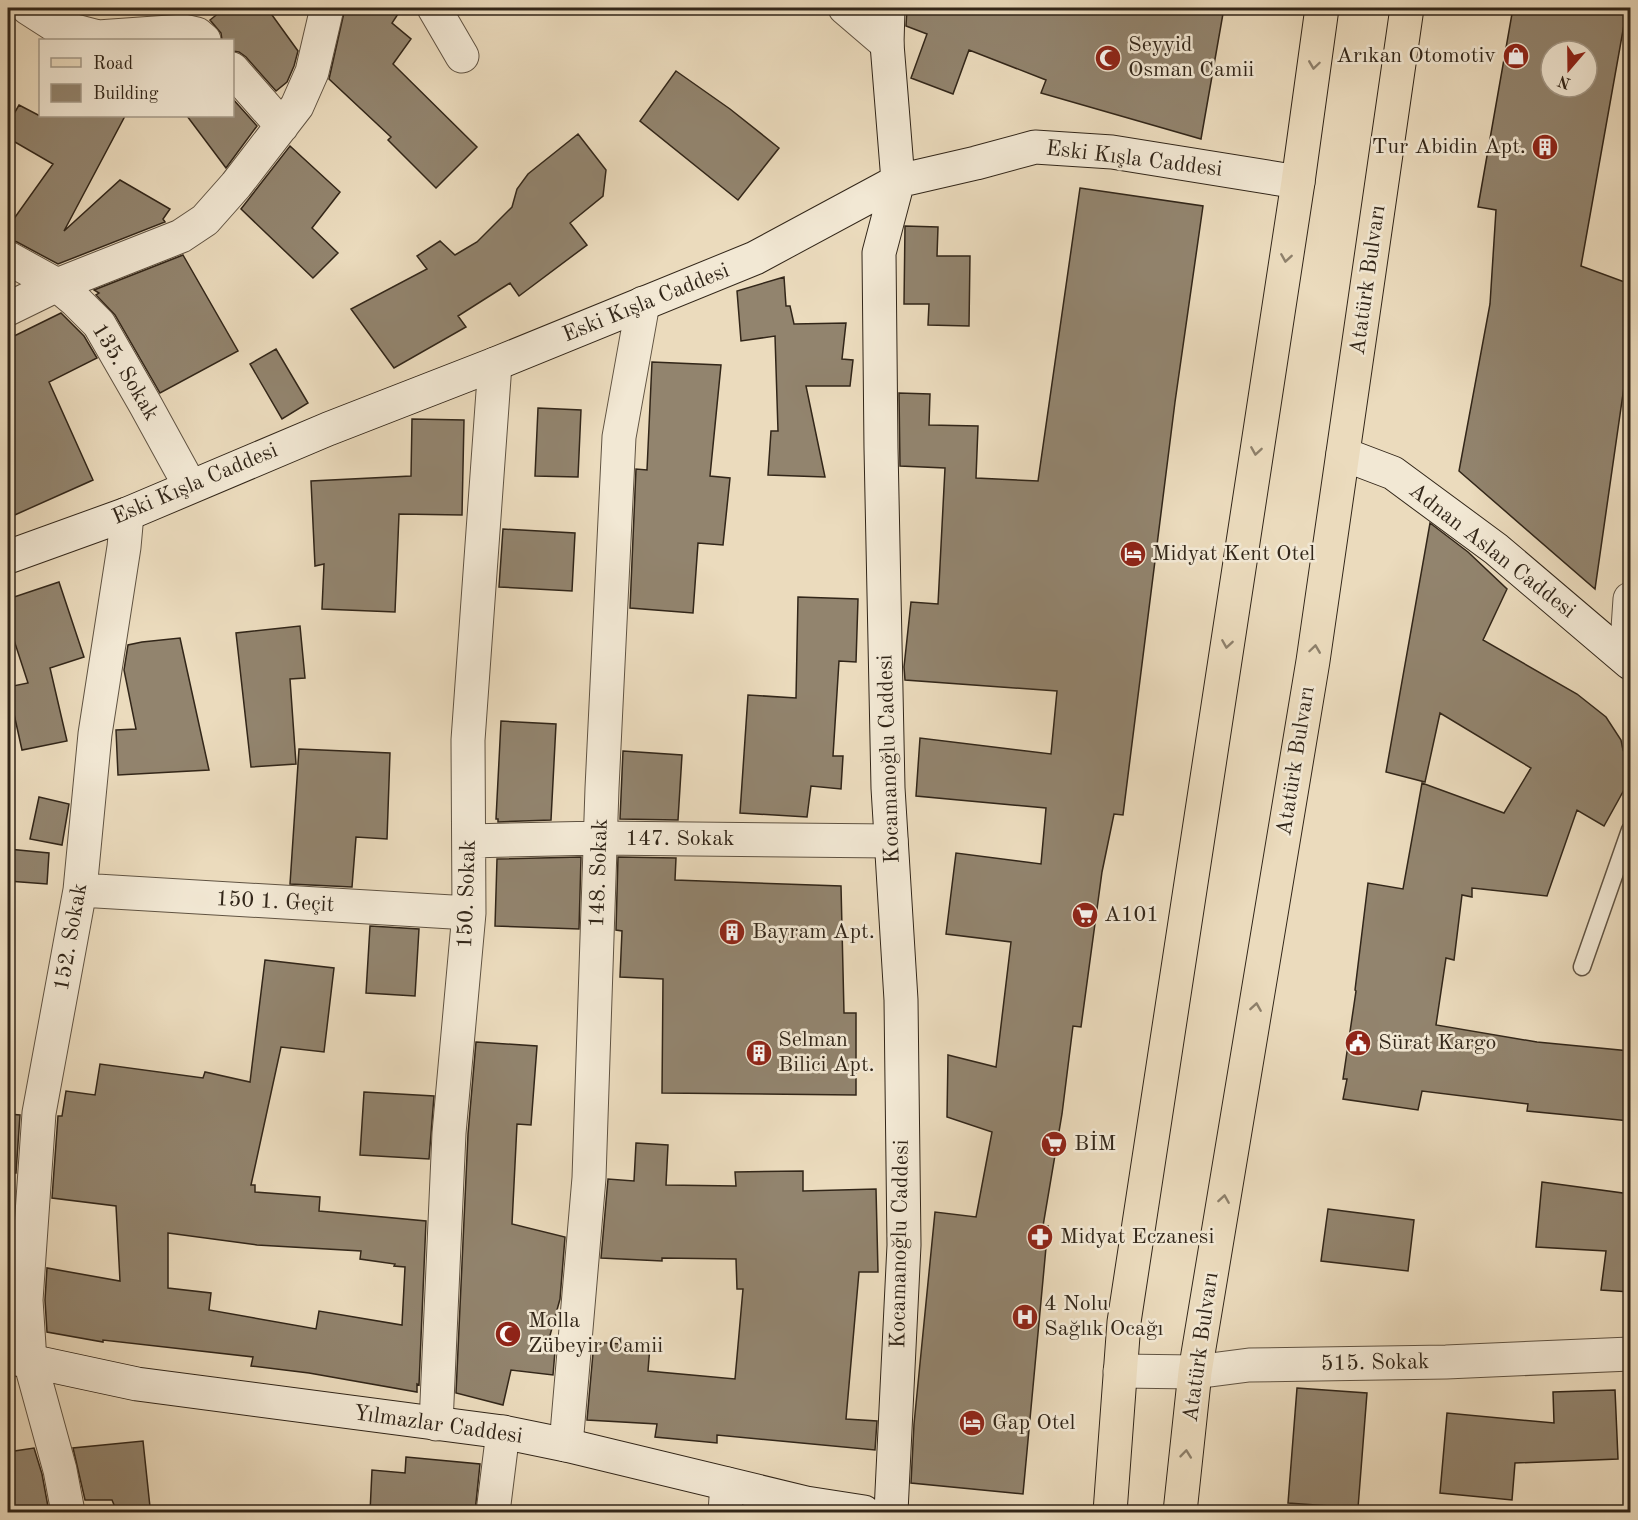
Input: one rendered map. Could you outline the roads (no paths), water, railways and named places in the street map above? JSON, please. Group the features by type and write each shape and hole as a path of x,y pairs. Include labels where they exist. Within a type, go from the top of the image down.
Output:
{"main road":[{"path":"1110,1512 1120,1371 1128,1298 1298,182 1322,8"},
{"name":"Atatürk Bulvarı","path":"1180,1512 1195,1372 1313,661 1407,8"}],"street":[{"path":"28,8 56,26 98,37 184,31 197,34 203,39"},
{"path":"8,309 57,285 181,236 206,220 297,106 312,72 327,8"},
{"path":"434,8 462,56"},
{"path":"845,8 887,44"},
{"name":"Kocamanoğlu Caddesi","path":"888,8 887,44 898,181 879,253 881,460 888,788 900,1000 904,1245 891,1512"},
{"path":"234,71 282,126"},
{"name":"Eski Kışla Caddesi","path":"8,557 127,514 328,429 755,258 898,181 1035,147 1112,152 1298,182"},
{"name":"135. Sokak","path":"8,258 57,285 99,324 190,486"},
{"name":"148. Sokak","path":"566,1445 589,1178 600,838 619,437 643,303"},
{"name":"150. Sokak","path":"436,1424 449,1133 470,913 468,740 495,364"},
{"name":"Adnan Aslan Caddesi","path":"1343,454 1393,473 1496,549 1628,661"},
{"name":"152. Sokak","path":"68,1512 60,1470 19,1360 26,1300 39,1113 80,890 95,734 127,514"},
{"path":"1628,661 1630,599"},
{"name":"147. Sokak","path":"469,841 600,838 891,841"},
{"name":"150 1. Geçit","path":"80,890 470,913"},
{"name":"515. Sokak","path":"1120,1371 1195,1372 1249,1365 1446,1362 1630,1354"},
{"name":"Yılmazlar Caddesi","path":"19,1360 137,1384 503,1432 566,1445 726,1498 806,1503 864,1512"},
{"path":"493,1512 503,1432"}],"lane":[{"path":"1582,967 1630,830"}],"place":[{"name":"Arıkan Otomotiv","path":"1516,56"},
{"name":"Seyyid Osman Camii","path":"1108,58"},
{"name":"Tur Abidin Apt.","path":"1545,147"},
{"name":"Midyat Kent Otel","path":"1133,554"},
{"name":"A101","path":"1085,915"},
{"name":"Bayram Apt.","path":"732,932"},
{"name":"Sürat Kargo","path":"1358,1043"},
{"name":"Selman Bilici Apt.","path":"759,1053"},
{"name":"BİM","path":"1054,1144"},
{"name":"Midyat Eczanesi","path":"1040,1237"},
{"name":"4 Nolu Sağlık Ocağı","path":"1025,1317"},
{"name":"Molla Zübeyir Camii","path":"508,1334"},
{"name":"Gap Otel","path":"972,1423"}]}
